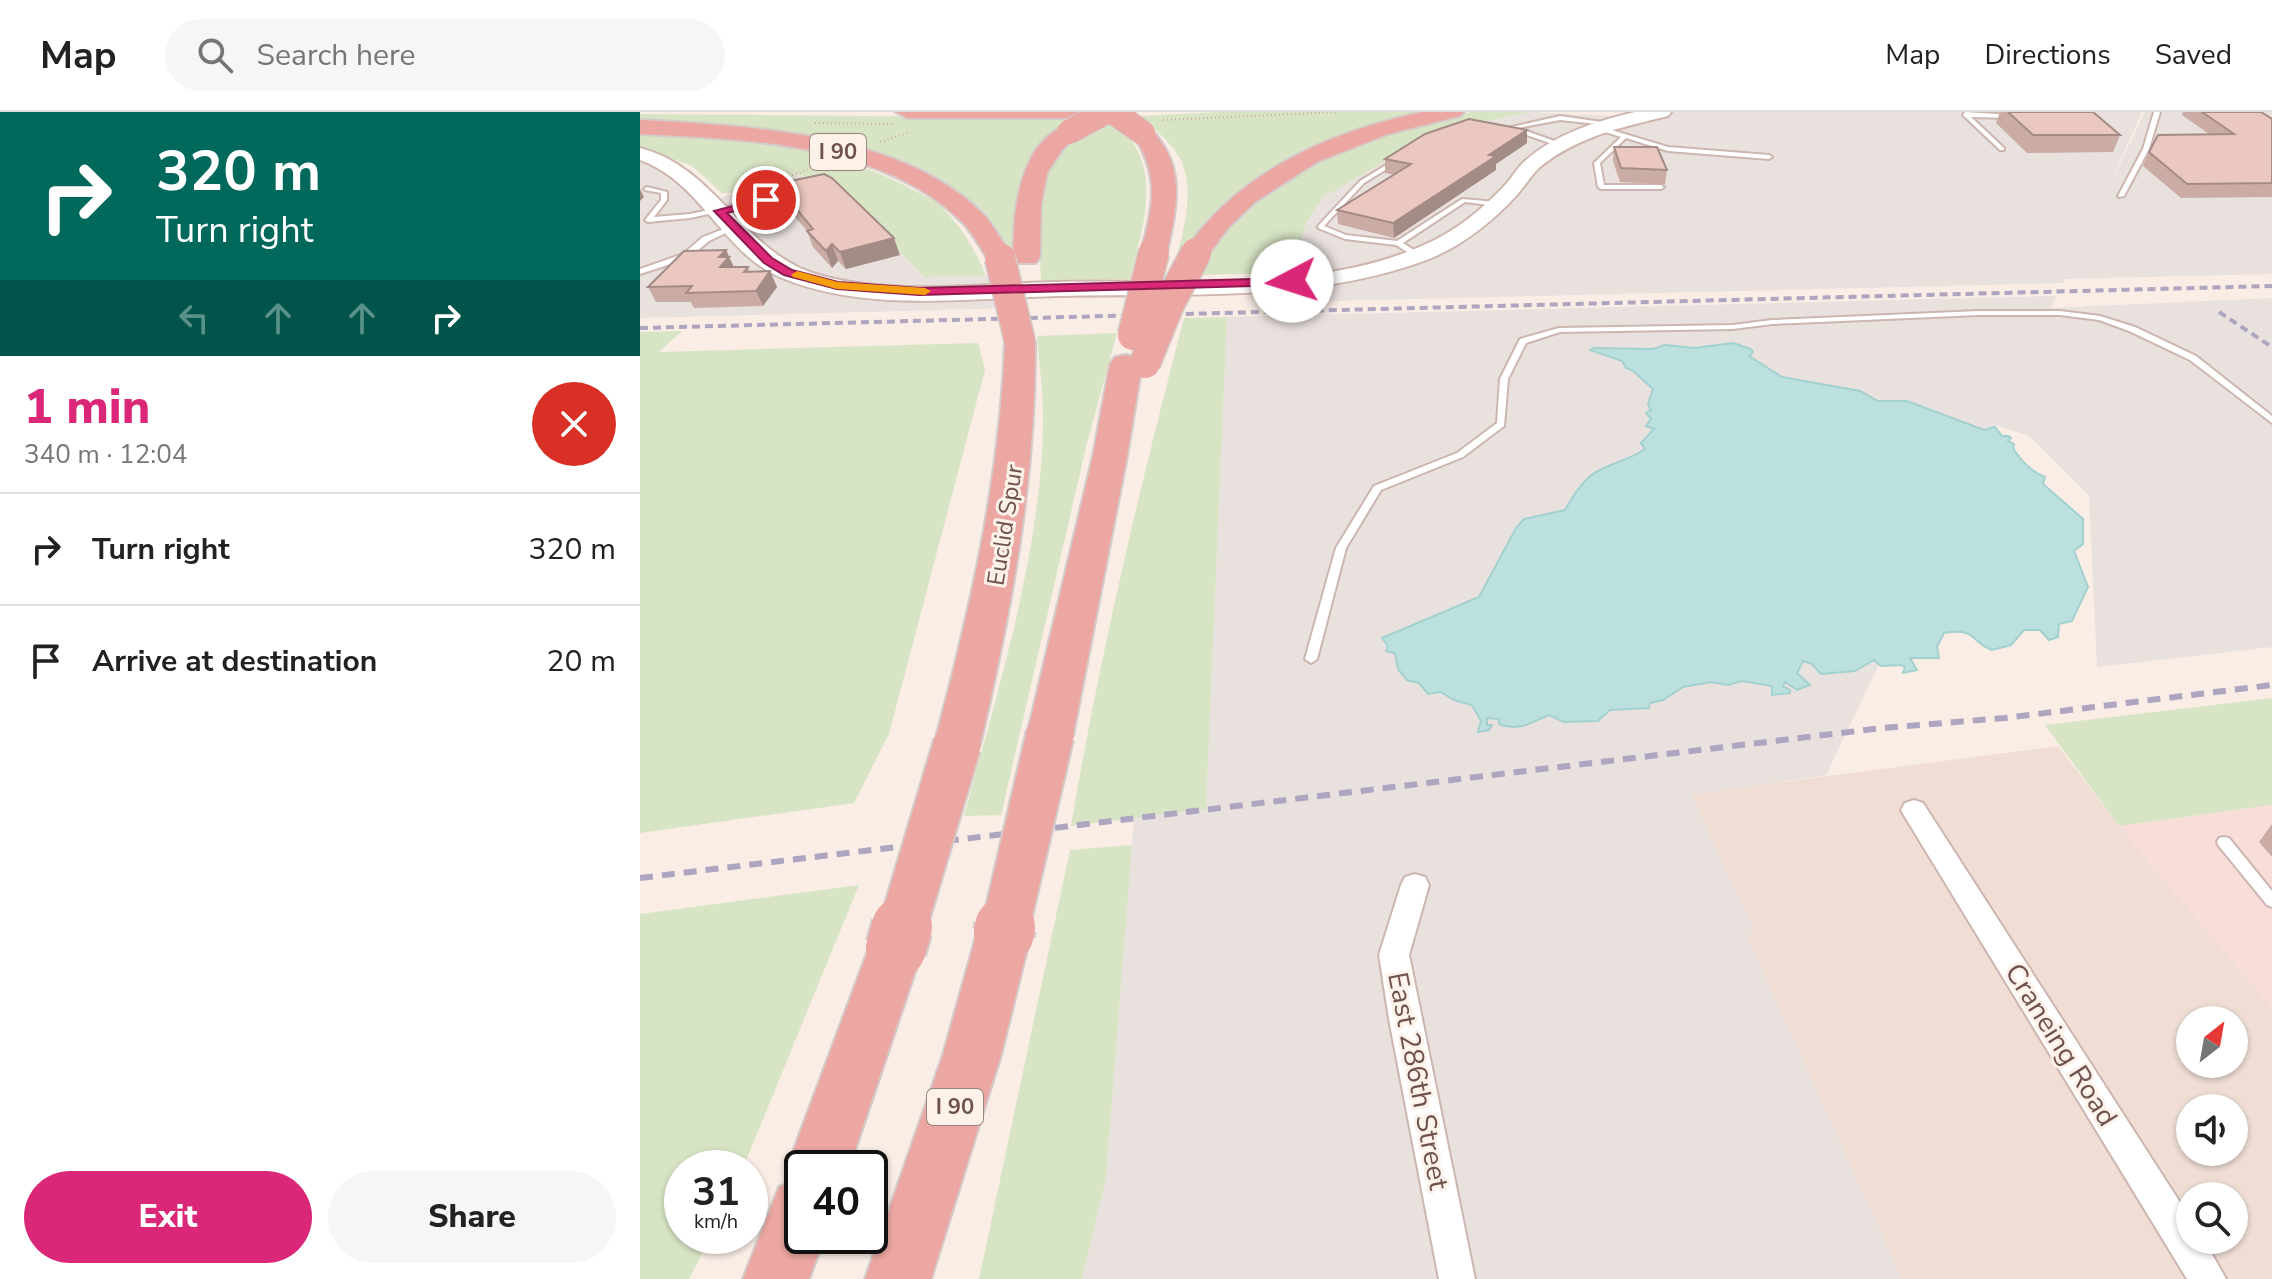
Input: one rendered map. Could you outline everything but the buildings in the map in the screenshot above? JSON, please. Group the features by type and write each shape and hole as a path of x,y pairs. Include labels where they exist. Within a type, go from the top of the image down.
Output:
{"highway":[{"name":"Euclid Spur","path":"824,1150 896,948 957,745 992,603 1007,524 1018,431 1020,354 1028,307 1014,257 1033,177 1047,153 1069,132 1106,112"},
{"name":"I 90","path":"898,1279 972,1055 1004,933 1110,456 1136,364 1166,195 1166,176 1156,151 1143,133 1113,112"},
{"path":"907,122 1123,112"},
{"path":"1136,364 1196,253 1237,203 1292,165 1359,136 1453,112"},
{"name":"I 90","path":"640,127 789,141 883,165 922,182 955,203 1014,257"},
{"path":"776,1279 785,1254"}],"street":[{"path":"640,154 656,157 690,179 768,260 788,272 837,285 919,292 1253,284 1358,273 1435,250 1475,226 1532,164 1561,145 1662,112"},
{"name":"Craneing Road","path":"1914,810 2208,1279"},
{"name":"East 286th Street","path":"1415,885 1394,955 1457,1279"}],"lane":[{"path":"2121,196 2146,149 2157,112"},
{"path":"1965,114 2022,116"},
{"path":"1965,114 2002,149"},
{"path":"1510,128 1560,118 1611,129 1643,144 1689,153 1769,157"},
{"path":"1499,127 1561,145"},
{"path":"1611,129 1597,163 1601,187 1661,187"},
{"path":"1403,156 1362,182 1320,227 1345,237 1398,243 1417,256"},
{"path":"647,189 664,192 664,200 648,220 720,212 780,196"},
{"path":"766,200 784,220"},
{"path":"1398,243 1464,200 1497,204"},
{"path":"640,272 686,256 706,239 720,212"},
{"path":"1311,659 1341,548 1377,488 1460,455 1501,424 1504,379 1523,341 1559,330 1733,327 1772,322 1963,314 2060,313 2100,318 2132,329 2193,358 2272,420"},
{"path":"2224,842 2272,901"}],"path":[{"path":"810,123 907,122"},
{"path":"879,143 907,122"},
{"path":"720,212 757,188 822,164"}],"shaded area":[{"path":"1531,112 1631,117 1662,112 2142,112 2102,201 2145,112 2272,112 2272,274 2065,279 2063,283 1293,302 1292,281 1306,223 1322,198 1435,132"},
{"path":"640,154 710,201 796,174 836,188 923,277 1006,275 1013,308 640,318"},
{"path":"2056,296 2051,308 2272,298 2272,647 2097,667 2089,496 2028,435 1994,425 1826,775 1691,795 1753,927 1748,939 1902,1279 1082,1279 1106,1178 1134,817 1206,808 1227,317"},
{"path":"2058,746 2119,826 2272,1008 2272,1279 1902,1279 1748,939 1691,794"},
{"path":"2272,805 2272,1008 2119,826"}],"green space":[{"path":"1221,112 1441,112 1273,172 1226,203 1172,274 1188,200 1185,170 1171,146 1140,116"},
{"path":"1471,112 1531,112 1435,132 1322,198 1306,223 1294,273 1198,275 1210,245 1238,213 1331,152 1423,123"},
{"path":"640,114 1082,118 1045,145 1027,166 1017,193 1016,254 1009,255 991,222 951,189 867,153 640,123"},
{"path":"1101,118 1127,136 1138,152 1144,169 1146,206 1130,279 1041,280 1037,207 1050,157"},
{"path":"640,132 780,146 815,153 882,175 939,205 967,238 986,276 924,277 836,188 797,174 733,193 722,193 692,166 640,148"},
{"path":"1227,317 1206,809 1071,826 1122,570 1184,318"},
{"path":"682,331 659,352 978,343 985,370 889,734 854,803 640,833 640,332"},
{"path":"1117,333 1087,443 1001,815 964,816 1004,669 1036,514 1043,415 1037,336"},
{"path":"2272,698 2272,805 2119,826 2045,725"},
{"path":"1132,845 1106,1178 1082,1279 979,1279 1070,850"},
{"path":"859,885 750,1150 664,1150 664,1254 702,1254 689,1279 640,1279 640,914"}],"water":[{"path":"1733,343 1751,349 1753,352 1749,356 1782,377 1860,391 1878,401 1907,401 1984,430 1995,427 2002,436 2011,438 2008,441 2014,444 2013,448 2020,458 2045,477 2043,484 2083,519 2083,544 2074,551 2088,587 2072,621 2059,624 2058,637 2049,640 2040,630 2024,630 2011,645 1992,650 1968,634 1944,633 1937,647 1939,658 1910,658 1917,670 1903,673 1905,667 1901,665 1881,666 1874,660 1855,671 1821,674 1812,664 1803,661 1797,673 1810,685 1797,690 1785,682 1783,686 1790,693 1772,695 1772,686 1742,681 1728,685 1711,682 1683,687 1663,700 1650,703 1649,708 1610,710 1598,721 1564,722 1549,715 1514,727 1499,724 1499,719 1487,718 1487,725 1492,725 1489,730 1478,732 1481,721 1472,705 1441,692 1428,694 1419,683 1407,680 1398,669 1395,653 1386,651 1388,646 1382,638 1479,597 1516,528 1524,519 1565,510 1579,488 1593,474 1645,449 1641,443 1654,429 1646,426 1651,419 1646,413 1651,410 1648,404 1653,389 1626,368 1622,361 1590,350 1653,349 1665,345 1694,348"}],"railway":[{"path":"640,328 2272,286"},
{"path":"2219,312 2272,347"},
{"path":"640,878 1882,728 2005,718 2272,685"}],"slow traffic":[{"path":"797,275 837,285 925,291"}],"route":[{"path":"766,200 719,211 768,260 788,272 837,285 919,292 1292,281"}]}
